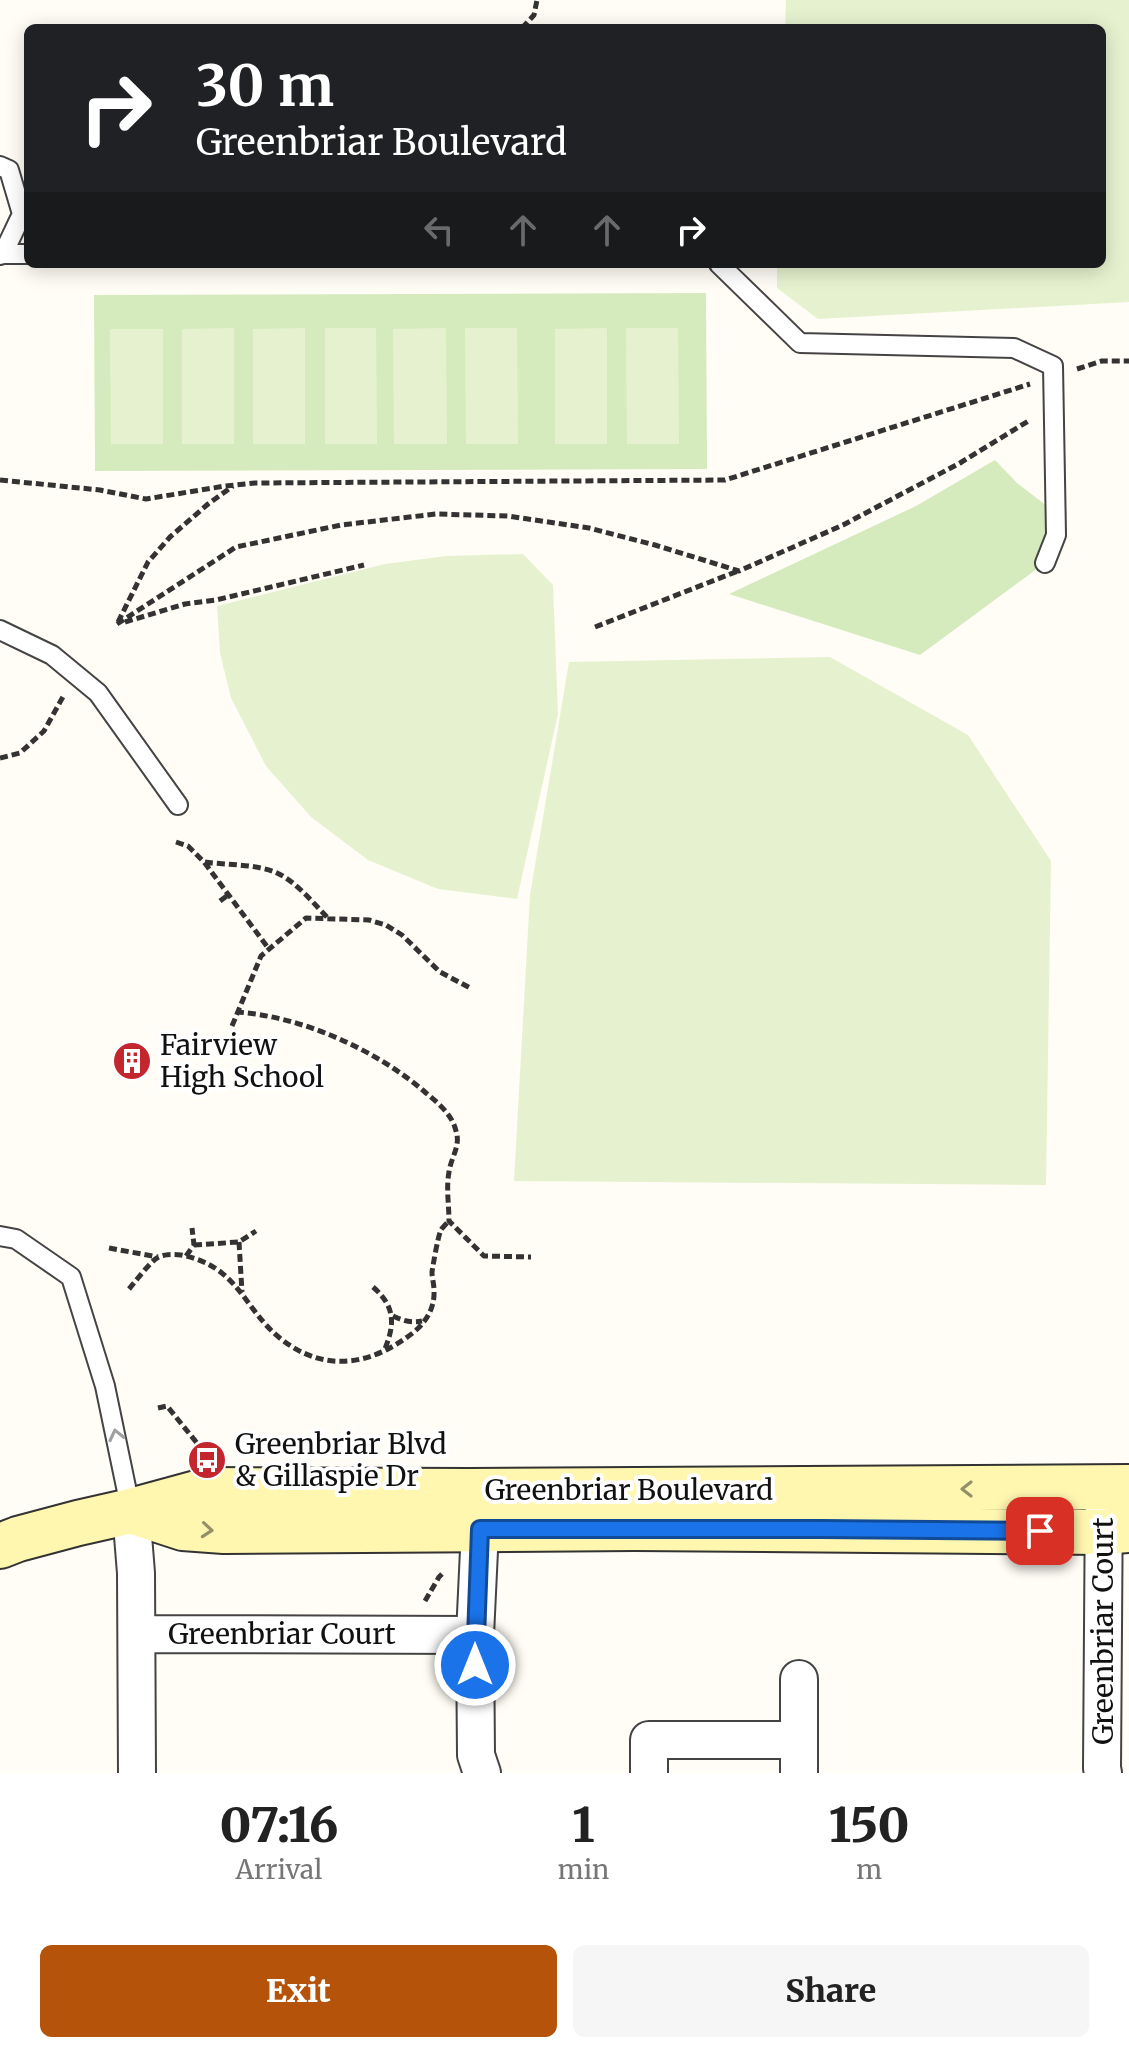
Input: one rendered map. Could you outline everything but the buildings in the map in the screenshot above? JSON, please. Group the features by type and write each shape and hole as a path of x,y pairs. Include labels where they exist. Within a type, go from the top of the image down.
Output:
{"street":[{"name":"Greenbriar Boulevard","path":"0,1546 208,1490 1117,1488"},
{"name":"Greenbriar Court","path":"1103,1773 1117,1488"},
{"name":"Greenbriar Boulevard","path":"131,1511 183,1528 224,1531 1116,1531"},
{"name":"Greenbriar Court","path":"131,1511 136,1573 137,1773"},
{"path":"480,1529 475,1635 476,1755 482,1773"},
{"name":"Greenbriar Court","path":"137,1634 475,1635"},
{"path":"649,1773 649,1740 799,1756 799,1679"}],"lane":[{"path":"0,166 9,170 22,214 1,254 24,254"},
{"path":"723,268 800,343 1014,348 1053,366 1056,535 1045,563"},
{"path":"0,630 52,655 98,693 178,805"},
{"path":"0,1236 16,1239 71,1277 105,1386 131,1511"}],"path":[{"path":"526,24 534,15 537,0"},
{"path":"0,480 100,490 146,499 255,483 725,480 1102,361 1129,361"},
{"path":"595,627 739,571 843,525 960,463 1053,406"},
{"path":"117,624 148,562 170,537 234,485"},
{"path":"117,624 236,547 341,525 436,514 508,516 589,528 739,571"},
{"path":"117,624 185,604 216,600 364,565"},
{"path":"0,758 20,753 44,731 67,690"},
{"path":"176,842 188,846 204,862 269,949"},
{"path":"204,862 260,868 277,873 298,887 328,919"},
{"path":"220,901 228,895"},
{"path":"232,1026 261,956 306,918 369,920 386,925 402,935 440,972 472,989"},
{"path":"237,1012 283,1020 331,1036 372,1055 414,1082 443,1108 456,1129 458,1143 449,1170 449,1221 484,1256 531,1257"},
{"path":"109,1248 158,1257 174,1254 196,1258 236,1284 280,1338 306,1354 333,1361 358,1361 384,1352 416,1330 432,1310 435,1291 432,1272 441,1229 449,1221"},
{"path":"186,1256 194,1245 192,1228"},
{"path":"194,1245 239,1242 256,1231"},
{"path":"239,1242 242,1293"},
{"path":"129,1289 158,1257"},
{"path":"373,1287 393,1316 391,1334 384,1352"},
{"path":"393,1316 413,1323 424,1320"},
{"path":"158,1408 167,1406 201,1448"},
{"path":"419,1607 447,1569"}],"green space":[{"path":"786,0 1129,0 1129,302 818,319 777,288 777,268 1106,268 1106,24 785,24"},
{"path":"706,293 707,469 95,471 94,295"},
{"path":"234,328 234,444 182,444 182,329"},
{"path":"305,328 305,444 253,444 253,329"},
{"path":"325,328 376,328 377,444 325,444"},
{"path":"446,328 447,444 394,444 393,329"},
{"path":"465,328 517,328 518,444 466,444"},
{"path":"607,328 607,444 555,444 555,329"},
{"path":"626,328 678,328 679,444 627,444"},
{"path":"110,329 163,329 163,444 111,444"},
{"path":"995,460 1017,483 1056,513 1045,563 920,655 729,594 916,506"},
{"path":"523,554 553,585 558,714 517,899 438,889 368,860 311,817 266,766 231,698 220,653 217,606 385,564 446,556"},
{"path":"830,657 968,735 1051,861 1046,1185 514,1181 530,895 569,662"}],"place":[{"name":"Fairview High School","path":"132,1061"},
{"name":"Greenbriar Blvd & Gillaspie Dr","path":"207,1460"}],"route":[{"path":"475,1665 480,1529 1040,1531"}]}
